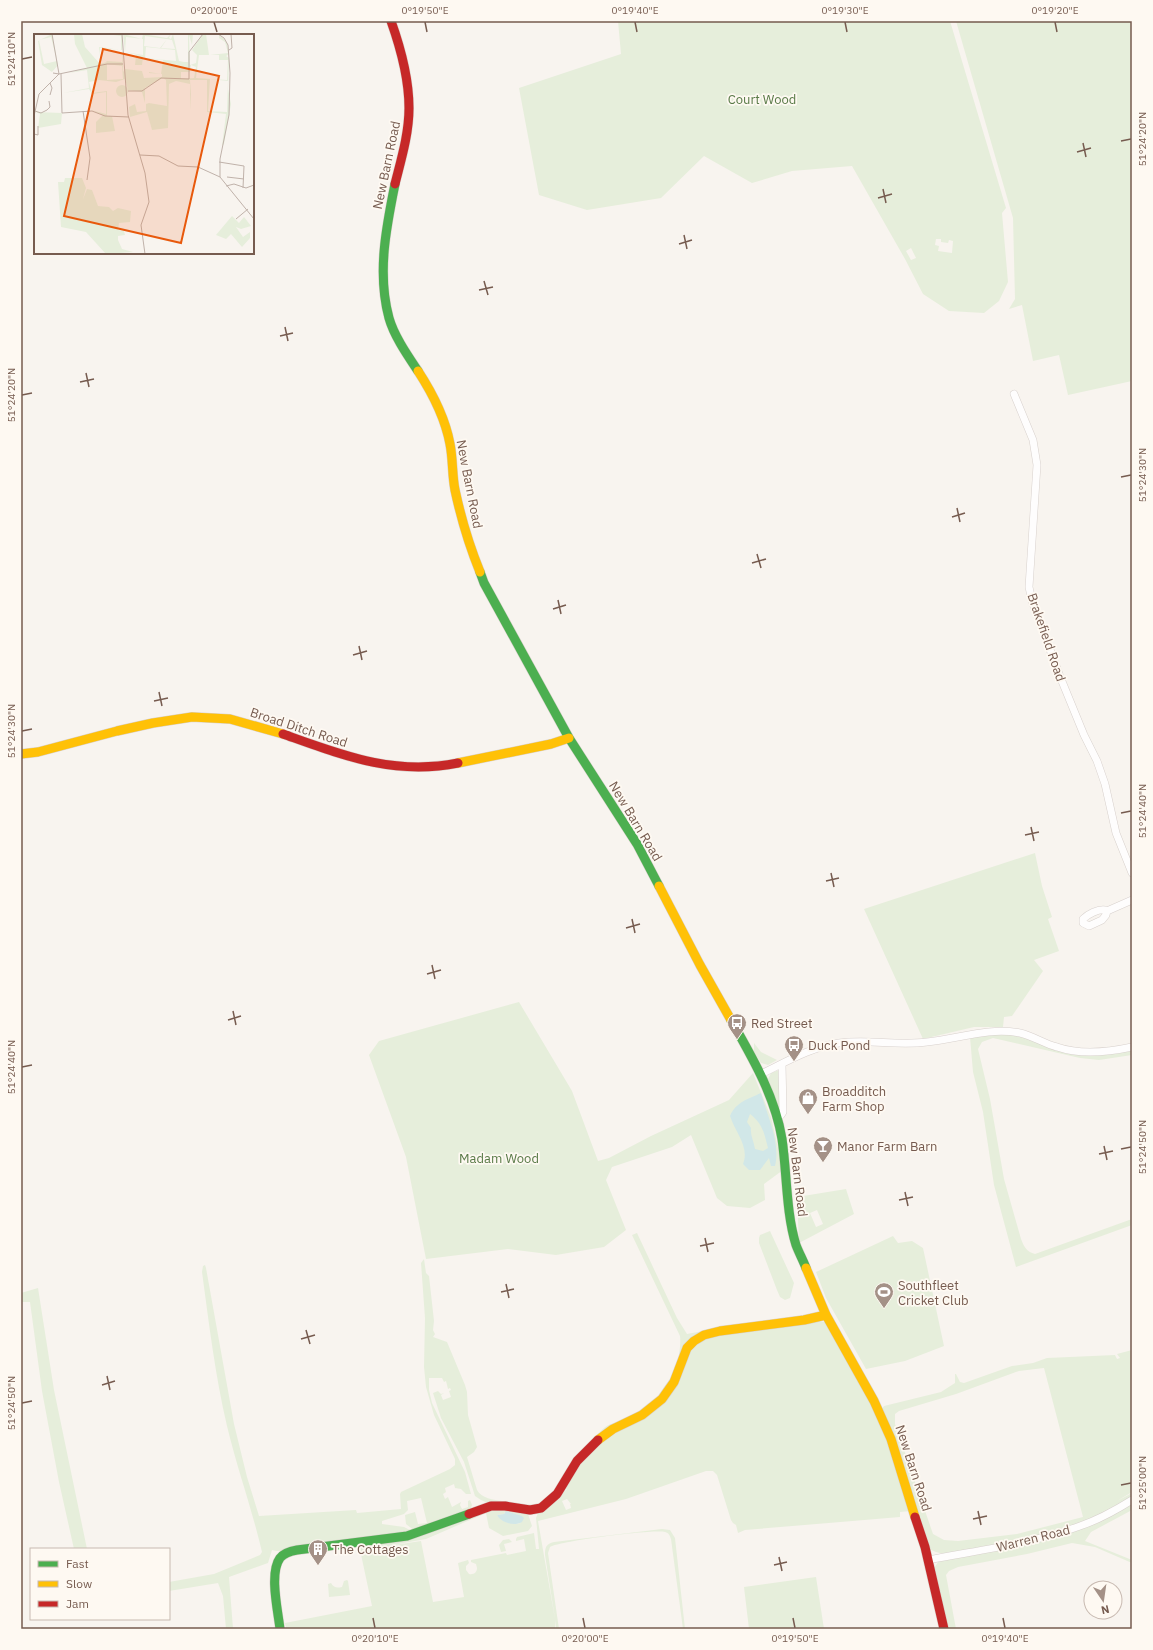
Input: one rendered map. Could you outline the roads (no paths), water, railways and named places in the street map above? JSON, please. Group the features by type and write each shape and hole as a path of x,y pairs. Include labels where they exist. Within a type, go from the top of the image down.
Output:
{"street":[{"name":"New Barn Road","path":"390,21 397,38 406,77 409,110 406,135 385,231 383,289 386,305 396,334 432,392 446,426 450,444 455,488 469,544 484,583 569,738 633,837 700,965 761,1074 777,1117 784,1151 794,1238 826,1314 874,1401 886,1426 907,1486 928,1560 944,1629"},
{"name":"Brakefield Road","path":"1014,394 1033,440 1037,465 1029,587 1032,601 1059,674 1097,761 1105,784 1116,833 1132,873"},
{"name":"Broad Ditch Road","path":"21,754 38,752 153,723 192,718 230,719 243,722 300,739 349,757 391,766 424,767 447,765 550,744 569,738"},
{"path":"1107,911 1132,900"},
{"path":"761,1074 817,1048 839,1043 927,1042 990,1031 1021,1034 1058,1048 1085,1051 1116,1050 1132,1046"},
{"path":"777,1117 781,1115 783,1111 782,1064"},
{"path":"280,1629 276,1572 279,1559 285,1553 297,1550 412,1535 491,1506 505,1506 527,1510 540,1508 553,1498 577,1461 600,1438 613,1429 642,1414 662,1399 674,1382 687,1348 694,1340 704,1335 720,1331 804,1320 826,1314"},
{"name":"Warren Road","path":"928,1560 1016,1544 1074,1528 1095,1520 1132,1500"}],"place":[{"name":"Red Street","path":"737,1040"},
{"name":"Duck Pond","path":"794,1062"},
{"name":"Broadditch Farm Shop","path":"808,1115"},
{"name":"Manor Farm Barn","path":"823,1163"},
{"name":"Southfleet Cricket Club","path":"884,1309"},
{"name":"The Cottages","path":"318,1566"}],"park label":[{"name":"Court Wood","path":"762,99"},
{"name":"Madam Wood","path":"499,1158"}]}
